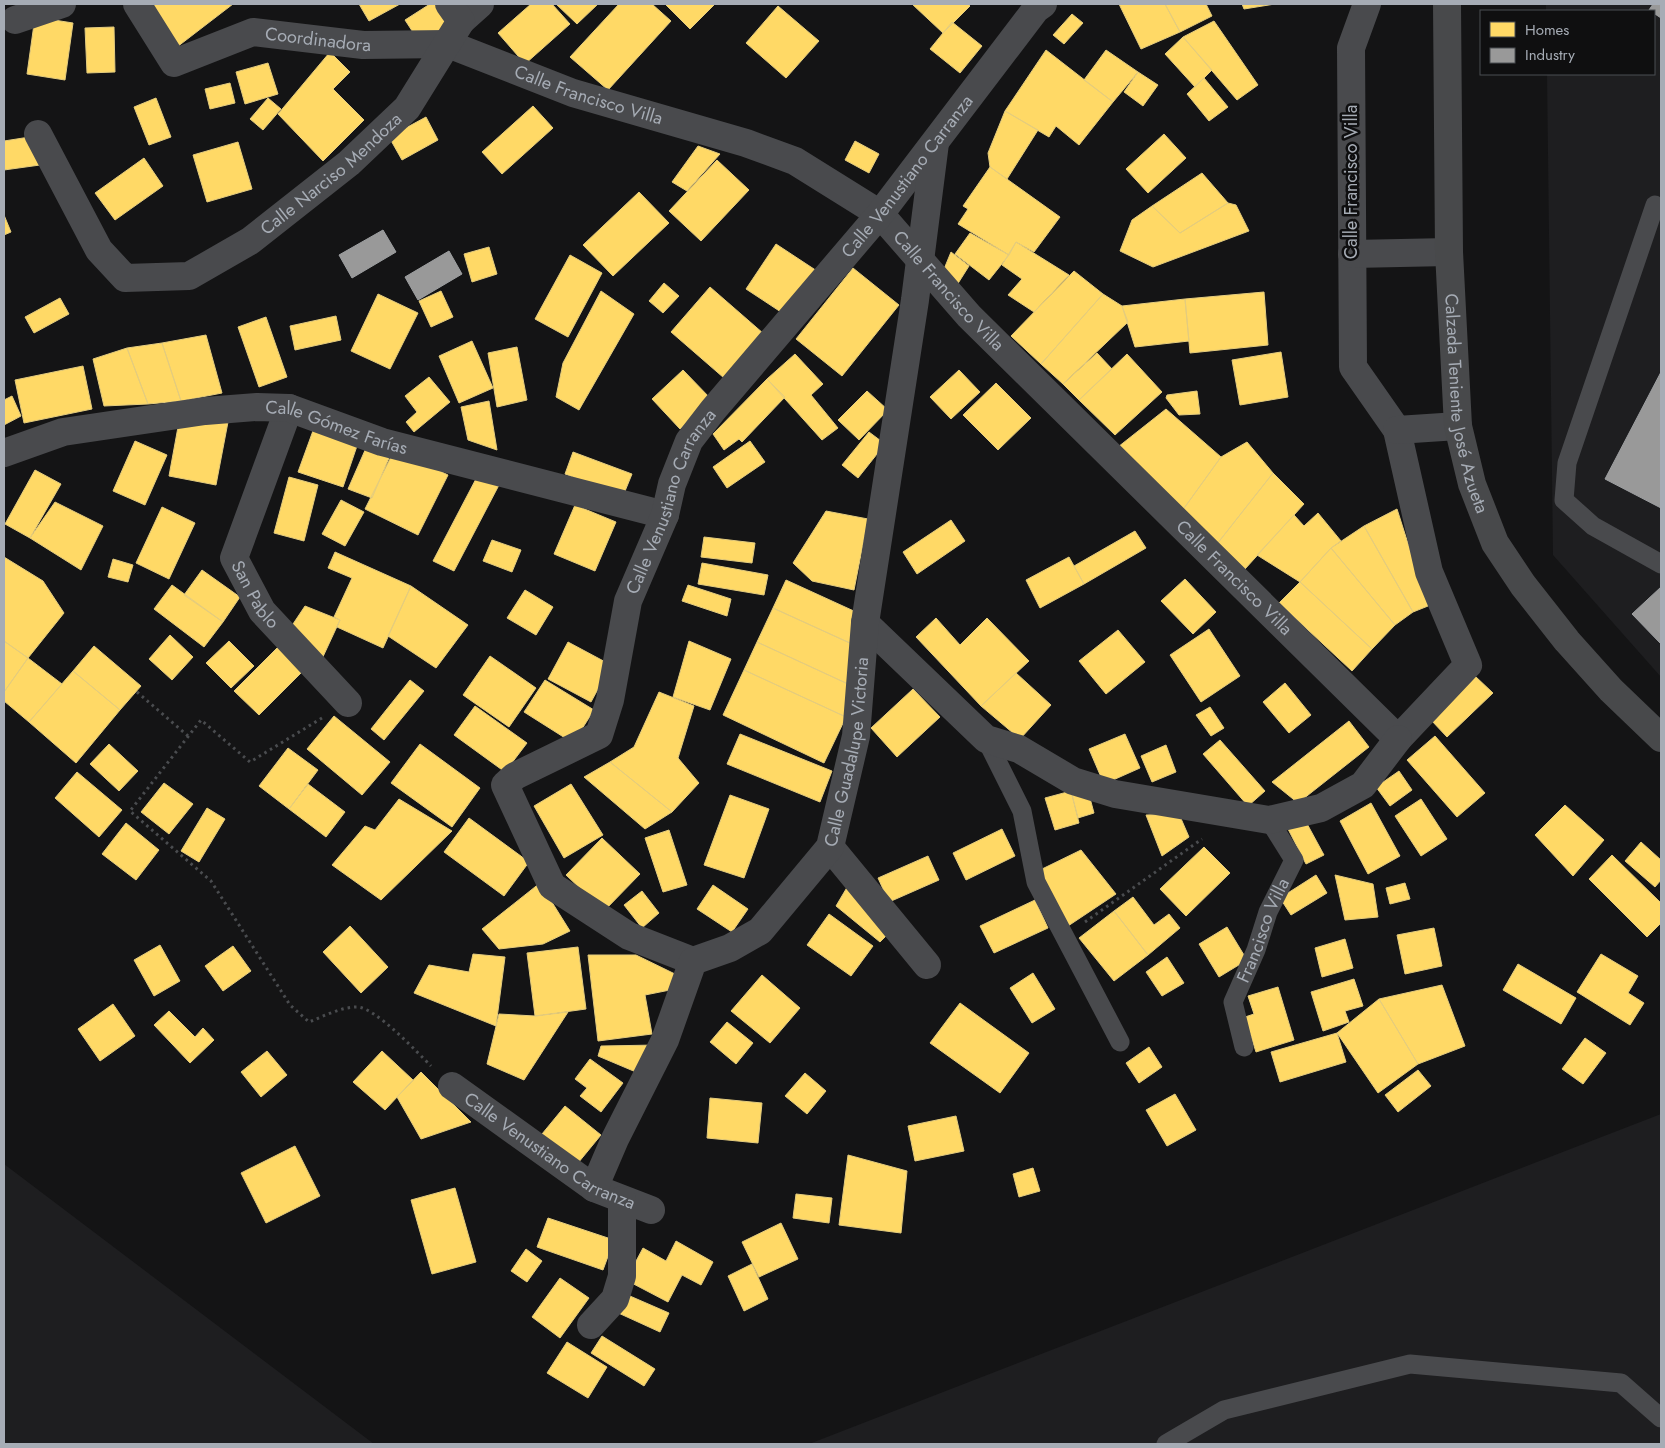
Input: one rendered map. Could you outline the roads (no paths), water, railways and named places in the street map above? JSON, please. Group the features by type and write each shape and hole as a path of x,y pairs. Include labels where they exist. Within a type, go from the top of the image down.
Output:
{"main road":[{"name":"Calzada Teniente José Azueta","path":"1447,4 1449,252 1458,426 1472,484 1495,543 1524,585 1567,641 1611,690 1661,738"}],"street":[{"path":"15,20 62,4"},
{"name":"Coordinadora","path":"137,4 174,63 253,32 363,45 459,18"},
{"name":"Calle Venustiano Carranza","path":"693,961 629,936 552,886 505,786 515,776 599,735 610,700 628,601 665,515 672,484 689,441 713,410 880,214 1036,9 1044,4"},
{"name":"Calle Francisco Villa","path":"459,18 573,93 746,143 795,162 880,214 969,316 1398,739 1468,665 1429,572 1397,430 1353,367 1351,48 1367,4"},
{"name":"Calle Narciso Mendoza","path":"38,134 99,250 125,278 189,276 250,241 349,163 407,108 459,18"},
{"name":"Calle Guadalupe Victoria","path":"693,961 730,948 760,931 830,847 856,736 865,623 920,261 935,142"},
{"path":"1352,254 1449,252"},
{"name":"Calle Gómez Farías","path":"13,448 63,432 205,411 256,407 289,408 382,442 665,515"},
{"name":"San Pablo","path":"289,408 234,558 262,611 348,702"},
{"path":"1397,430 1458,426"},
{"path":"4,467 13,448"},
{"path":"865,623 986,739 1018,749 1073,781 1116,794 1269,820 1321,808 1363,785 1398,739"},
{"path":"830,847 927,965"},
{"path":"594,1188 615,1139 665,1040 693,961"},
{"name":"Calle Venustiano Carranza","path":"452,1086 594,1188 651,1210"},
{"path":"591,1325 615,1299 622,1276 622,1200"}],"lane":[{"path":"1659,207 1567,463 1564,500 1593,526 1661,564"},
{"path":"986,739 1022,811 1036,882 1120,1042"},
{"name":"Francisco Villa","path":"1244,1047 1233,1002 1256,950 1268,912 1294,860 1269,820"},
{"path":"1166,1444 1224,1410 1410,1364 1622,1383 1661,1418"}]}
